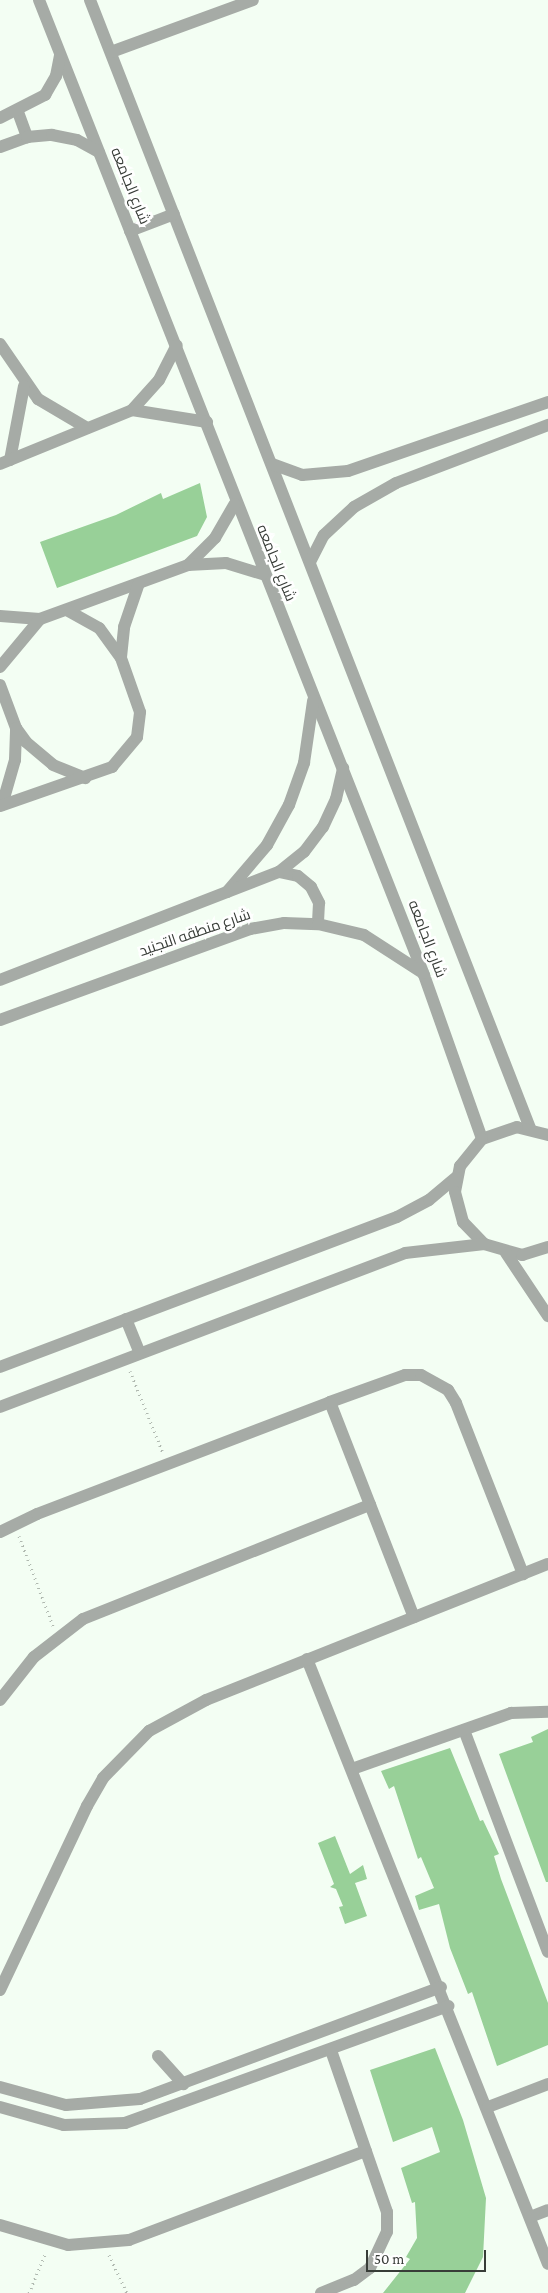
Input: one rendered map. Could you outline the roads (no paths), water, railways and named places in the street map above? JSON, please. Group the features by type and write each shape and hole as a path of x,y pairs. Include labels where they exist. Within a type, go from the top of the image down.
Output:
{"street":[{"name":"شارع الجامعه","path":"39,0 207,422 235,504 262,574 343,768 424,975 482,1139"},
{"name":"شارع الجامعه","path":"90,0 530,1128"},
{"path":"111,52 253,0"},
{"path":"0,118 18,112 37,102 52,86 60,55"},
{"path":"18,112 27,137"},
{"path":"0,147 27,137 64,136 99,152"},
{"path":"130,232 174,214"},
{"path":"0,344 14,360 24,386 53,411 87,428"},
{"path":"5,462 132,410 159,380 177,345"},
{"path":"5,462 24,386"},
{"path":"272,464 302,475 348,471 548,402"},
{"path":"132,410 207,422"},
{"path":"310,562 324,535 354,507 396,483 548,425"},
{"path":"188,565 215,538 235,504"},
{"path":"0,616 40,619 188,565 226,563 262,574"},
{"path":"121,658 124,627 139,583"},
{"path":"1,806 85,778 122,759 137,738 140,712 121,658 99,628 67,610"},
{"path":"0,666 40,619"},
{"path":"0,685 16,728 15,760 1,806"},
{"path":"223,896 263,851 289,805 306,756 313,696"},
{"path":"16,728 53,765 85,778"},
{"name":"شارع منطقه التجنيد","path":"3,977 223,896 279,872 323,827 336,798 343,768"},
{"path":"279,872 298,876 311,887 319,903 318,924"},
{"name":"شارع منطقه التجنيد","path":"0,1020 250,929 318,924 386,946 424,975"},
{"path":"548,1134 530,1128 505,1129 482,1139 466,1156 456,1177 457,1207 463,1222 484,1244 506,1253 548,1248"},
{"path":"0,1367 406,1213 456,1177"},
{"path":"0,1407 405,1253 484,1244"},
{"path":"506,1253 548,1316"},
{"path":"126,1319 140,1353"},
{"path":"0,1532 14,1524 167,1463 330,1402 405,1376 421,1375 448,1390 523,1574"},
{"path":"330,1402 414,1617"},
{"path":"0,1700 34,1657 57,1636 111,1605 370,1505"},
{"path":"0,1990 4,1971 87,1806 124,1753 176,1713 548,1564"},
{"path":"308,1659 449,2006 548,2264"},
{"path":"352,1769 511,1713 548,1712"},
{"path":"464,1730 548,1952"},
{"path":"0,2087 48,2102 85,2106 140,2099 441,1987"},
{"path":"0,2107 64,2125 125,2123 449,2006"},
{"path":"321,2293 354,2280 382,2251 387,2212 331,2050"},
{"path":"158,2056 183,2084"},
{"path":"488,2107 548,2084"},
{"path":"0,2225 51,2242 104,2245 129,2240 366,2151"},
{"path":"530,2217 548,2210"}]}
